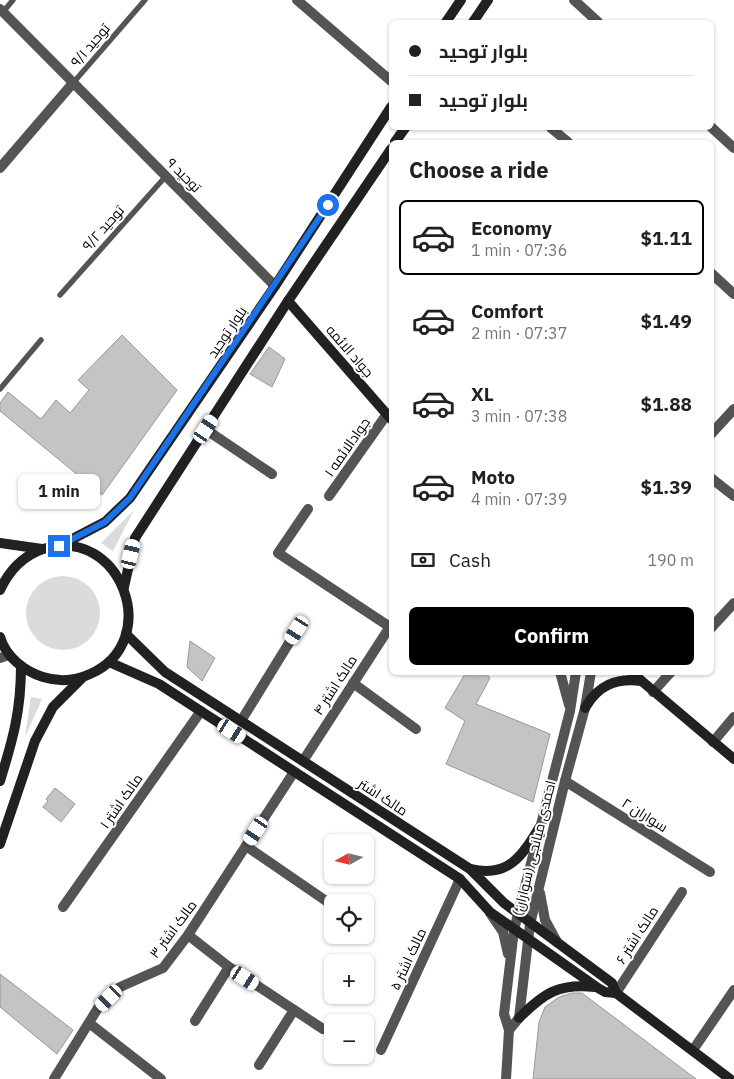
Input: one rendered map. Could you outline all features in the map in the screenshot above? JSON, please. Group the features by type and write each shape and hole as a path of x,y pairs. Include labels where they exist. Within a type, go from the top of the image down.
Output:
{"main road":[{"path":"447,20 461,0"},
{"path":"474,20 488,0"},
{"name":"بلوار توحید","path":"59,546 105,522 130,498 275,286 389,110"},
{"path":"124,586 135,538 288,301 389,155"},
{"name":"جواد الائمه","path":"288,301 389,417"},
{"path":"0,543 43,549"},
{"path":"0,590 16,565 28,556 43,549 59,546 75,548 97,557 116,573 124,586 129,618 126,634 110,662 96,672 82,678 66,681 50,680 34,675 20,666 5,656 0,637"},
{"name":"مالک اشتر","path":"126,634 165,672 470,869 518,915 612,983 616,993"},
{"name":"مالک اشتر","path":"110,662 159,684 460,879 490,912 514,930 598,988 605,992 616,993 730,1079"},
{"path":"0,781 15,735 21,699 20,666"},
{"path":"635,675 734,759"},
{"path":"0,844 36,741 53,707 82,678"},
{"path":"585,708 591,697 600,688 626,680 641,681"},
{"path":"470,869 484,872 512,864 525,851 540,828"},
{"path":"519,1018 545,994 557,989 568,986 598,988"}],"street":[{"path":"297,0 389,80"},
{"path":"574,0 596,20"},
{"name":"توحید ۹","path":"2,10 275,286"},
{"path":"0,168 73,83"},
{"path":"553,130 566,140"},
{"path":"714,130 734,148"},
{"path":"714,276 734,294"},
{"path":"714,431 734,409"},
{"name":"جوادالائمه ۱","path":"329,496 389,417"},
{"path":"206,429 272,474"},
{"path":"714,480 734,496"},
{"path":"308,508 278,553 389,625"},
{"path":"714,625 734,603"},
{"name":"مالک اشتر ۴","path":"303,761 389,628"},
{"path":"241,721 297,630"},
{"path":"561,675 570,711"},
{"name":"احمدی میانجی (سواران)","path":"506,1079 509,1030 504,1014 514,930 570,711 576,675"},
{"name":"احمدی میانجی (سواران)","path":"519,1018 530,924 585,708 590,675"},
{"path":"654,692 668,675"},
{"path":"353,683 416,729"},
{"name":"مالک اشتر ۱","path":"63,907 201,711"},
{"path":"713,742 734,717"},
{"name":"مالک اشتر ۳","path":"54,1079 98,1008 120,987 163,968 188,935 294,772"},
{"name":"سواران ۲","path":"565,781 710,872"},
{"path":"246,846 324,900"},
{"name":"مالک اشتر ۵","path":"381,1050 460,879"},
{"path":"539,888 546,920 559,945"},
{"name":"مالک اشتر ۶","path":"616,993 682,892"},
{"path":"490,912 503,932 510,965"},
{"path":"188,935 229,968 323,1029"},
{"path":"194,1020 229,968"},
{"path":"693,1050 734,990"},
{"path":"259,1065 294,1010"},
{"path":"509,1030 519,1018"},
{"path":"89,1023 161,1079"}],"lane":[{"path":"2,10 13,0"},
{"name":"توحید ۹/۱","path":"73,83 145,0"},
{"name":"توحید ۹/۲","path":"60,295 166,176"},
{"path":"0,390 41,340"}],"shaded area":[{"path":"134,510 113,551 101,543"},
{"path":"63,576 84,582 94,592 100,613 94,634 84,644 63,650 42,644 32,634 26,613 32,592 42,582"},
{"path":"31,697 42,699 25,737"}],"building":[{"path":"122,335 177,390 102,495 0,411 0,403 8,392 41,419 56,400 70,413 89,390 78,380"},
{"path":"269,347 285,359 272,387 250,374"},
{"path":"190,641 215,658 202,681 187,667"},
{"path":"464,675 488,675 490,678 476,704 550,734 533,802 446,764 465,721 445,708"},
{"path":"55,788 75,804 61,822 43,807 48,801 46,799"},
{"path":"0,974 73,1030 57,1054 0,1007"},
{"path":"572,993 582,993 696,1079 533,1079 539,1022 545,1007 559,997"}],"route":[{"path":"59,546 93,530 105,522 130,498 328,205"}]}
